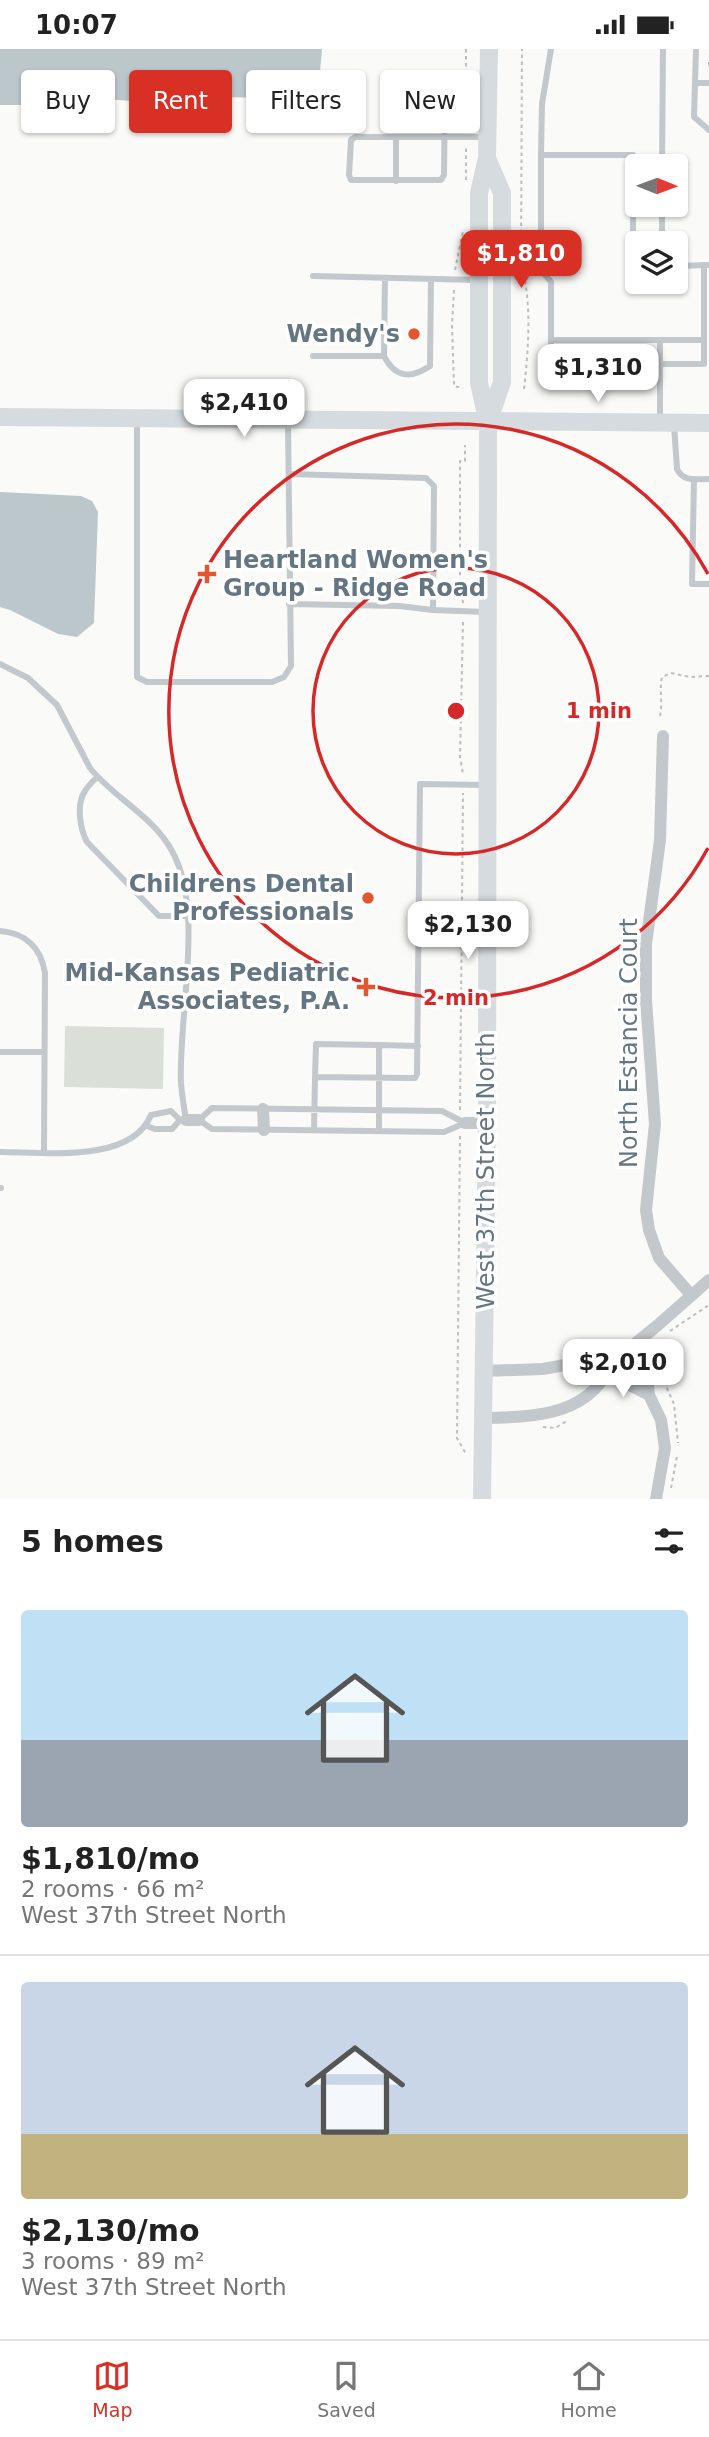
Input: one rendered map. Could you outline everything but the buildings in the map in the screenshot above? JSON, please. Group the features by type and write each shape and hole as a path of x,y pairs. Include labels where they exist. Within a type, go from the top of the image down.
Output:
{"street":[{"name":"West 37th Street North","path":"482,1499 487,1123 488,423 479,383 479,194 487,158 489,49"},
{"name":"West 37th Street North","path":"487,158 502,193 502,381 488,423"},
{"path":"0,417 709,423"},
{"name":"North Estancia Court","path":"663,736 660,840 646,944 646,1000 655,1123 646,1210 649,1230 659,1258 691,1295"},
{"path":"263,1109 264,1130"},
{"path":"462,1123 487,1123"},
{"path":"484,1371 543,1369 614,1356 631,1347 709,1280"},
{"path":"631,1347 647,1375 649,1395 661,1420 664,1448 656,1499"},
{"path":"483,1418 533,1417 567,1408 593,1392 608,1374 614,1356"},
{"path":"608,1374 649,1395"}],"lane":[{"path":"551,49 542,104 541,155 541,270 551,282 551,364 706,364 706,265 688,265"},
{"path":"662,154 663,49"},
{"path":"695,49 694,117 709,130"},
{"path":"695,83 709,83"},
{"path":"444,133 444,138 444,175 441,180 351,180 351,140 355,137 444,138 488,137"},
{"path":"396,137 396,181"},
{"path":"541,155 634,155 633,231"},
{"path":"502,270 541,270"},
{"path":"313,277 479,280"},
{"path":"385,278 384,356 390,368 403,374 419,373 430,366 431,279"},
{"path":"551,340 704,340"},
{"path":"660,340 667,423 677,469 685,479 709,479"},
{"path":"313,356 384,356"},
{"path":"137,419 137,677 147,682 272,682 284,677 291,666 288,421"},
{"path":"289,474 426,478 431,481 434,486 433,610"},
{"path":"694,479 692,584 709,585"},
{"path":"289,604 399,606 488,612"},
{"path":"0,664 27,678 57,705 90,768 148,821 172,850 184,877 187,916 181,1083 188,1120"},
{"path":"97,777 84,791 82,800 82,831 87,842 159,916 187,916"},
{"path":"315,1077 415,1077 418,1070 420,784 488,785"},
{"path":"0,931 12,932 27,940 37,949 43,961 44,1152"},
{"path":"314,1131 316,1044 418,1046"},
{"path":"379,1045 379,1131"},
{"path":"0,1052 44,1052"},
{"path":"147,1126 172,1129 212,1108 442,1111 462,1123"},
{"path":"0,1152 85,1153 116,1147 147,1126 151,1115 171,1111 212,1129 444,1132 462,1123"}],"path":[{"path":"466,49 466,77 470,99 466,137 466,191"},
{"path":"522,49 520,256 527,294 527,363 524,389"},
{"path":"709,62 709,67"},
{"path":"463,231 455,279 452,325 454,386 466,388"},
{"path":"465,445 465,461 460,461 460,577 464,591 460,757 464,767 457,1439 468,1457"},
{"path":"660,716 663,702 662,677 671,673 690,677 709,676"},
{"path":"667,1333 709,1305"},
{"path":"661,1375 674,1404 678,1445"},
{"path":"541,1427 555,1427 571,1418"},
{"path":"671,1488 677,1455"}],"shaded area":[{"path":"0,49 322,49 320,70 246,70 246,98 232,97 232,70 129,70 129,101 115,100 115,70 21,70 21,105 0,105"},
{"path":"0,492 81,496 92,501 98,512 94,623 77,637 58,634 0,607"},
{"path":"65,1026 164,1028 163,1089 64,1087"}],"place":[{"name":"Wendy's","path":"414,334"},
{"name":"Heartland Women's Group - Ridge Road","path":"207,574"},
{"name":"Childrens Dental Professionals","path":"368,898"},
{"name":"Mid-Kansas Pediatric Associates, P.A.","path":"366,987"}]}
